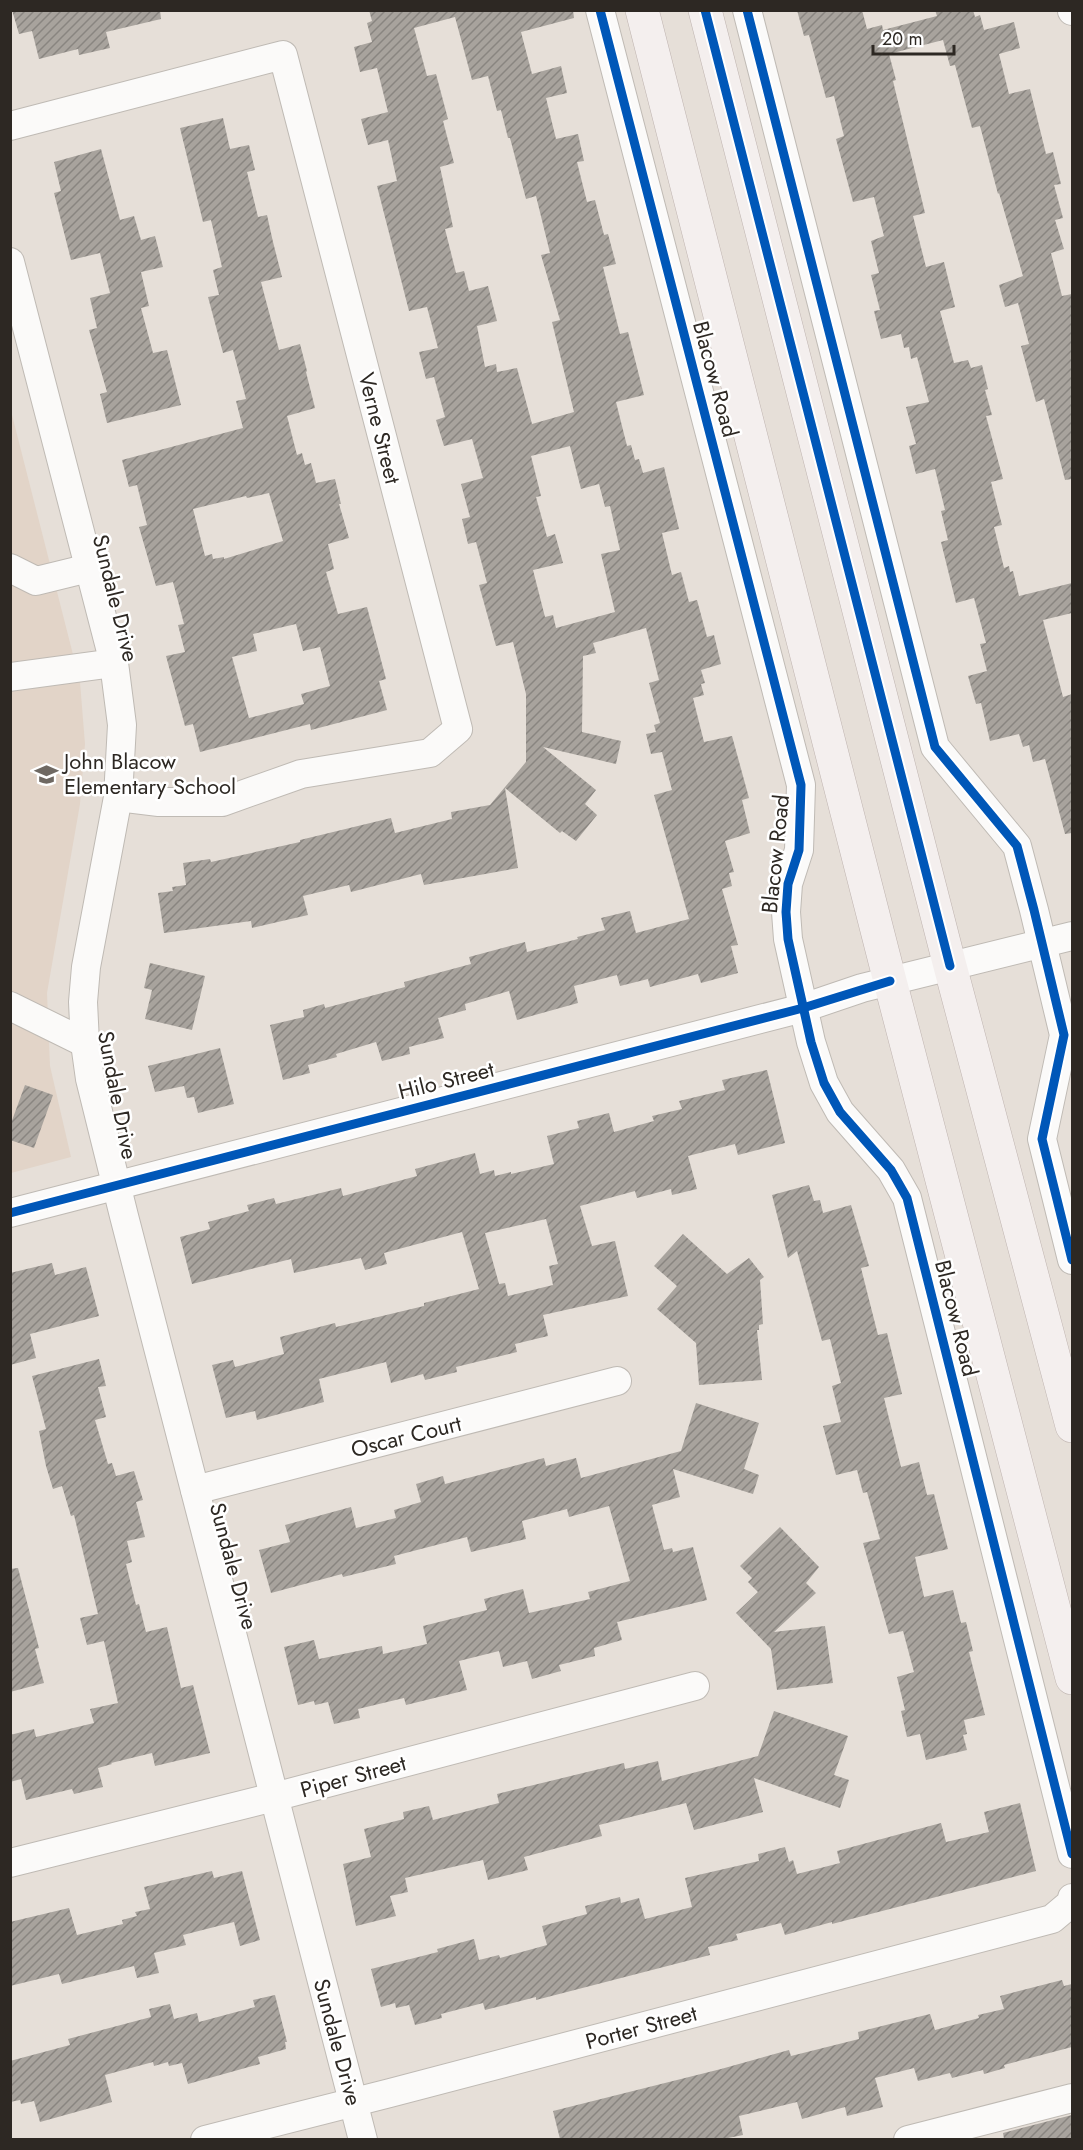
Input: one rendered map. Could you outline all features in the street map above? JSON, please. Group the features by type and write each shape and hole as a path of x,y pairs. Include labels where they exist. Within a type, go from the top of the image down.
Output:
{"main road":[{"name":"Blacow Road","path":"642,10 890,981 1072,1678"},
{"path":"705,10 950,966 1072,1426"}],"street":[{"name":"Blacow Road","path":"600,10 801,784 799,850 788,884 786,912 788,939 803,1008 824,1083 840,1112 891,1170 907,1198 1072,1854"},
{"path":"747,10 935,747 1017,846 1042,942 1064,1035 1042,1139 1072,1260"},
{"name":"Verne Street","path":"10,126 283,55 458,729 430,753 301,774 222,802 159,802 118,797"},
{"name":"Sundale Drive","path":"10,262 19,326 114,663 122,725 118,797 86,967 83,1002 90,1079 363,2139"},
{"path":"10,568 36,580 89,568"},
{"path":"10,677 114,663"},
{"name":"Hilo Street","path":"10,1213 803,1008 890,981 1072,936"},
{"path":"10,1006 85,1043"},
{"name":"Oscar Court","path":"195,1490 617,1382"},
{"name":"Piper Street","path":"10,1863 274,1797 695,1686"},
{"name":"Porter Street","path":"204,2139 354,2103 1052,1919 1072,1900"},
{"path":"908,2139 1072,2098"}],"shaded area":[{"name":"John Blacow Elementary School","path":"10,407 80,682 85,744 80,804 47,993 50,1066 71,1157 11,1173"}],"building":[{"path":"12,10 160,10 161,19 106,32 110,48 79,55 78,49 39,59 32,31 19,34"},
{"path":"369,10 573,10 574,18 521,32 532,74 561,66 567,93 546,98 556,139 578,134 584,161 577,162 587,202 595,200 604,235 608,234 616,264 603,267 620,334 628,332 644,395 616,402 627,446 631,445 635,460 639,459 643,473 664,467 679,529 662,533 672,575 681,572 689,602 697,600 707,637 714,635 721,664 701,670 705,683 701,684 704,695 693,698 704,742 732,736 749,798 742,800 750,833 725,841 734,872 729,873 732,886 722,889 738,945 731,946 738,973 701,983 698,974 650,987 648,979 620,986 617,975 574,986 578,1003 517,1020 509,991 465,1004 466,1010 438,1018 444,1038 409,1047 410,1054 382,1061 376,1042 308,1065 310,1073 283,1080 270,1025 304,1017 303,1010 324,1004 325,1008 405,987 404,982 471,964 469,957 525,942 527,952 578,939 577,937 605,930 601,918 630,911 636,933 689,919 654,795 672,790 662,752 651,754 646,734 656,732 654,725 660,723 649,683 659,680 646,628 593,643 596,653 583,656 582,732 621,741 616,764 543,747 596,790 585,804 597,815 576,841 562,831 560,833 505,788 518,868 424,885 421,874 351,892 349,885 303,896 308,915 252,928 251,921 164,933 158,893 173,891 172,887 186,885 183,863 210,859 211,862 391,818 395,833 452,819 451,812 490,805 526,762 526,694 513,642 496,646 479,585 487,583 476,542 468,544 462,519 470,517 461,484 483,478 472,439 444,446 436,420 445,417 434,377 426,379 419,352 438,348 427,307 409,311 377,186 397,181 388,140 368,145 361,119 388,112 377,68 360,72 354,47 372,42 367,23 372,21","holes":["455,17 472,80 488,76 497,111 501,110 508,138 510,138 526,199 536,196 550,253 541,255 560,320 552,322 574,412 532,424 517,368 497,372 496,364 485,367 477,326 497,321 488,286 469,291 464,271 456,273 445,229 453,227 440,167 454,163 443,121 448,119 436,74 427,76 414,28","570,446 581,489 599,484 605,507 610,506 620,550 601,554 615,612 556,628 553,615 545,617 533,570 563,563 555,534 547,537 536,497 541,496 531,456"]},
{"path":"797,10 862,10 867,29 882,25 883,30 937,16 935,10 973,10 975,17 980,15 984,30 1014,22 1020,48 999,54 1009,94 1030,89 1046,154 1053,152 1061,184 1054,185 1063,218 1055,220 1064,249 1051,253 1062,296 1072,294 1072,479 1065,480 1044,399 1036,402 1021,346 1029,344 1018,303 1005,307 999,285 1023,276 980,126 972,128 955,65 950,66 943,40 889,54 896,80 893,81 925,213 913,216 926,267 944,262 955,307 940,311 954,363 968,360 971,368 982,365 988,389 985,390 992,415 986,416 1003,479 991,482 1002,525 994,527 1004,568 1009,566 1010,572 1013,571 1019,596 1072,583 1072,613 1043,620 1063,697 1072,694 1072,833 1065,834 1045,759 1033,762 1029,745 1023,747 1019,734 990,741 981,703 976,704 968,676 987,671 980,644 986,643 974,598 956,603 941,542 948,540 941,511 945,510 935,469 916,474 909,446 916,444 906,407 929,402 917,357 911,359 909,347 904,348 901,334 881,339 874,311 880,310 871,275 879,273 871,241 884,236 874,197 853,202 836,139 844,136 834,96 826,98 809,35 804,36"},
{"path":"223,118 230,149 249,145 255,170 247,172 258,217 267,215 282,277 261,282 279,350 300,344 315,408 287,416 297,455 302,453 305,465 311,463 316,483 335,479 341,504 339,504 349,538 328,544 334,569 326,572 338,614 367,607 386,679 379,681 387,710 311,730 310,724 200,752 193,724 185,726 166,656 185,652 178,625 184,624 173,582 156,586 139,527 147,525 137,485 129,487 122,460 243,428 236,401 246,399 233,350 223,353 208,297 219,295 213,270 222,267 211,220 203,222 180,128","holes":["269,493 283,541 224,559 224,557 213,559 212,554 205,556 193,509 246,496 247,498","296,624 303,651 320,647 330,686 301,694 304,704 249,718 232,657 257,651 253,634"]},
{"path":"101,149 120,220 134,216 141,240 155,236 163,267 141,272 149,306 141,308 153,353 167,350 181,405 107,423 100,394 107,392 89,330 97,328 90,298 110,293 100,253 71,260 54,193 61,191 54,162"},
{"path":"150,963 205,976 192,1030 145,1019 152,990 144,988"},
{"path":"220,1048 234,1104 198,1113 194,1097 187,1098 184,1086 155,1092 148,1066"},
{"path":"767,1070 785,1143 738,1155 735,1144 688,1156 697,1189 672,1195 671,1189 637,1198 635,1191 580,1206 592,1246 615,1241 628,1296 543,1315 548,1336 515,1344 517,1352 456,1367 457,1372 425,1380 423,1374 391,1383 386,1362 319,1379 324,1402 257,1420 255,1411 226,1418 212,1365 233,1360 235,1367 284,1354 280,1337 335,1323 336,1327 424,1306 424,1303 479,1289 462,1232 384,1253 387,1264 365,1270 361,1258 294,1273 291,1259 192,1284 180,1237 210,1229 208,1222 249,1211 247,1205 274,1198 276,1204 341,1188 343,1196 417,1176 415,1169 475,1153 480,1174 494,1170 495,1176 511,1172 511,1174 554,1164 547,1136 579,1128 577,1121 609,1113 614,1132 654,1121 652,1116 682,1109 679,1101 725,1090 722,1080","holes":["546,1219 558,1264 549,1266 553,1285 508,1296 505,1283 499,1284 485,1233"]},
{"path":"25,1085 53,1095 34,1148 10,1140 10,1126"},
{"path":"809,1185 814,1201 820,1200 823,1213 851,1205 869,1266 861,1268 878,1335 887,1333 902,1394 884,1398 901,1467 919,1462 927,1495 934,1494 948,1549 915,1557 924,1597 953,1590 961,1623 966,1622 973,1651 969,1652 985,1715 964,1720 967,1734 963,1735 967,1750 926,1760 920,1734 907,1737 901,1711 905,1710 897,1677 914,1672 903,1631 889,1634 863,1543 880,1539 867,1492 863,1493 857,1470 836,1475 823,1426 841,1422 832,1386 841,1383 830,1339 822,1341 797,1251 788,1258 772,1195"},
{"path":"683,1234 727,1274 749,1258 764,1277 760,1280 763,1324 759,1325 759,1330 757,1330 762,1380 699,1385 696,1343 657,1309 677,1286 654,1266"},
{"path":"52,1263 55,1275 86,1267 99,1316 30,1334 36,1358 10,1365 10,1273"},
{"path":"99,1359 106,1386 98,1387 106,1417 95,1420 108,1464 112,1463 116,1476 134,1471 143,1500 136,1502 145,1537 127,1541 132,1562 126,1564 136,1605 139,1604 146,1632 167,1627 181,1688 193,1685 210,1753 155,1766 152,1753 111,1763 98,1768 103,1787 74,1794 72,1789 26,1800 21,1779 10,1782 10,1735 34,1729 36,1737 94,1723 90,1709 118,1703 104,1641 87,1645 80,1618 98,1614 74,1515 71,1516 62,1486 53,1489 46,1466 39,1431 46,1429 32,1376"},
{"path":"696,1403 759,1423 744,1469 759,1475 753,1494 673,1469 680,1497 652,1505 664,1550 672,1548 673,1552 693,1547 707,1600 617,1622 622,1640 594,1648 595,1656 559,1665 561,1671 532,1679 527,1661 503,1667 499,1651 459,1661 467,1690 406,1705 404,1698 358,1709 360,1718 334,1724 328,1702 315,1705 314,1701 298,1705 284,1647 314,1640 319,1659 382,1646 383,1654 427,1644 423,1626 487,1610 484,1599 523,1589 529,1613 590,1599 588,1592 630,1581 609,1506 569,1517 567,1509 522,1521 526,1539 471,1552 467,1537 394,1556 396,1564 343,1577 342,1574 271,1593 259,1550 290,1542 285,1525 351,1507 356,1528 396,1518 394,1510 421,1502 416,1484 443,1476 445,1484 544,1458 546,1466 576,1458 581,1478 681,1451"},
{"path":"780,1527 819,1567 806,1583 816,1593 774,1632 825,1626 833,1683 777,1690 771,1649 736,1613 758,1592 748,1582 752,1578 740,1566"},
{"path":"18,1568 39,1648 35,1649 44,1683 10,1692 10,1569"},
{"path":"774,1711 848,1736 834,1775 849,1780 840,1808 754,1778 763,1812 694,1830 686,1803 599,1825 602,1836 524,1857 528,1870 488,1880 483,1860 405,1878 408,1892 390,1896 396,1916 356,1926 343,1864 371,1857 364,1829 404,1819 403,1812 429,1806 433,1820 499,1803 497,1794 624,1763 625,1769 658,1761 662,1781 758,1756"},
{"path":"1020,1803 1036,1871 785,1935 781,1923 736,1934 738,1940 708,1947 710,1955 536,2000 536,1997 485,2010 483,2003 441,2014 442,2018 415,2025 409,2005 396,2008 395,2003 381,2007 371,1969 438,1952 437,1949 474,1939 479,1960 499,1955 500,1958 547,1945 542,1926 587,1914 585,1906 620,1897 621,1903 639,1898 645,1919 692,1907 685,1878 759,1861 758,1854 785,1847 789,1862 793,1860 797,1874 840,1863 837,1851 941,1823 946,1842 989,1832 984,1812"},
{"path":"212,1871 214,1878 242,1871 260,1940 240,1946 234,1922 183,1935 186,1945 154,1953 159,1973 137,1978 134,1966 62,1984 59,1974 10,1986 10,1922 69,1908 77,1935 123,1924 122,1920 137,1916 135,1912 150,1909 144,1887"},
{"path":"1062,1980 1064,1986 1072,1984 1072,2047 1004,2065 1005,2068 984,2074 983,2070 952,2078 950,2073 918,2081 914,2068 875,2078 883,2107 847,2116 845,2107 802,2119 797,2102 739,2116 743,2135 723,2139 560,2139 553,2111 789,2050 791,2056 859,2039 858,2032 930,2014 935,2030 979,2018 978,2015 1004,2009 1000,1996"},
{"path":"275,1995 287,2042 285,2042 286,2049 258,2057 260,2064 188,2084 182,2063 169,2066 168,2062 154,2066 153,2062 105,2075 112,2102 40,2122 34,2101 21,2104 20,2100 10,2102 10,2061 70,2045 68,2039 151,2017 149,2009 170,2004 174,2019 197,2013 199,2022 255,2007 253,2000"},
{"path":"1072,2115 1072,2139 1004,2139 1003,2133"}],"cycle path":[{"path":"600,10 801,785 799,850 788,884 786,912 788,939 811,1042 824,1083 840,1112 891,1170 907,1198 1072,1854"},
{"path":"705,10 950,966"},
{"path":"747,10 935,747 1017,846 1034,910 1064,1035 1042,1139 1072,1260"},
{"path":"10,1213 803,1008 890,981"}],"place":[{"name":"John Blacow Elementary School","path":"46,774"}]}
